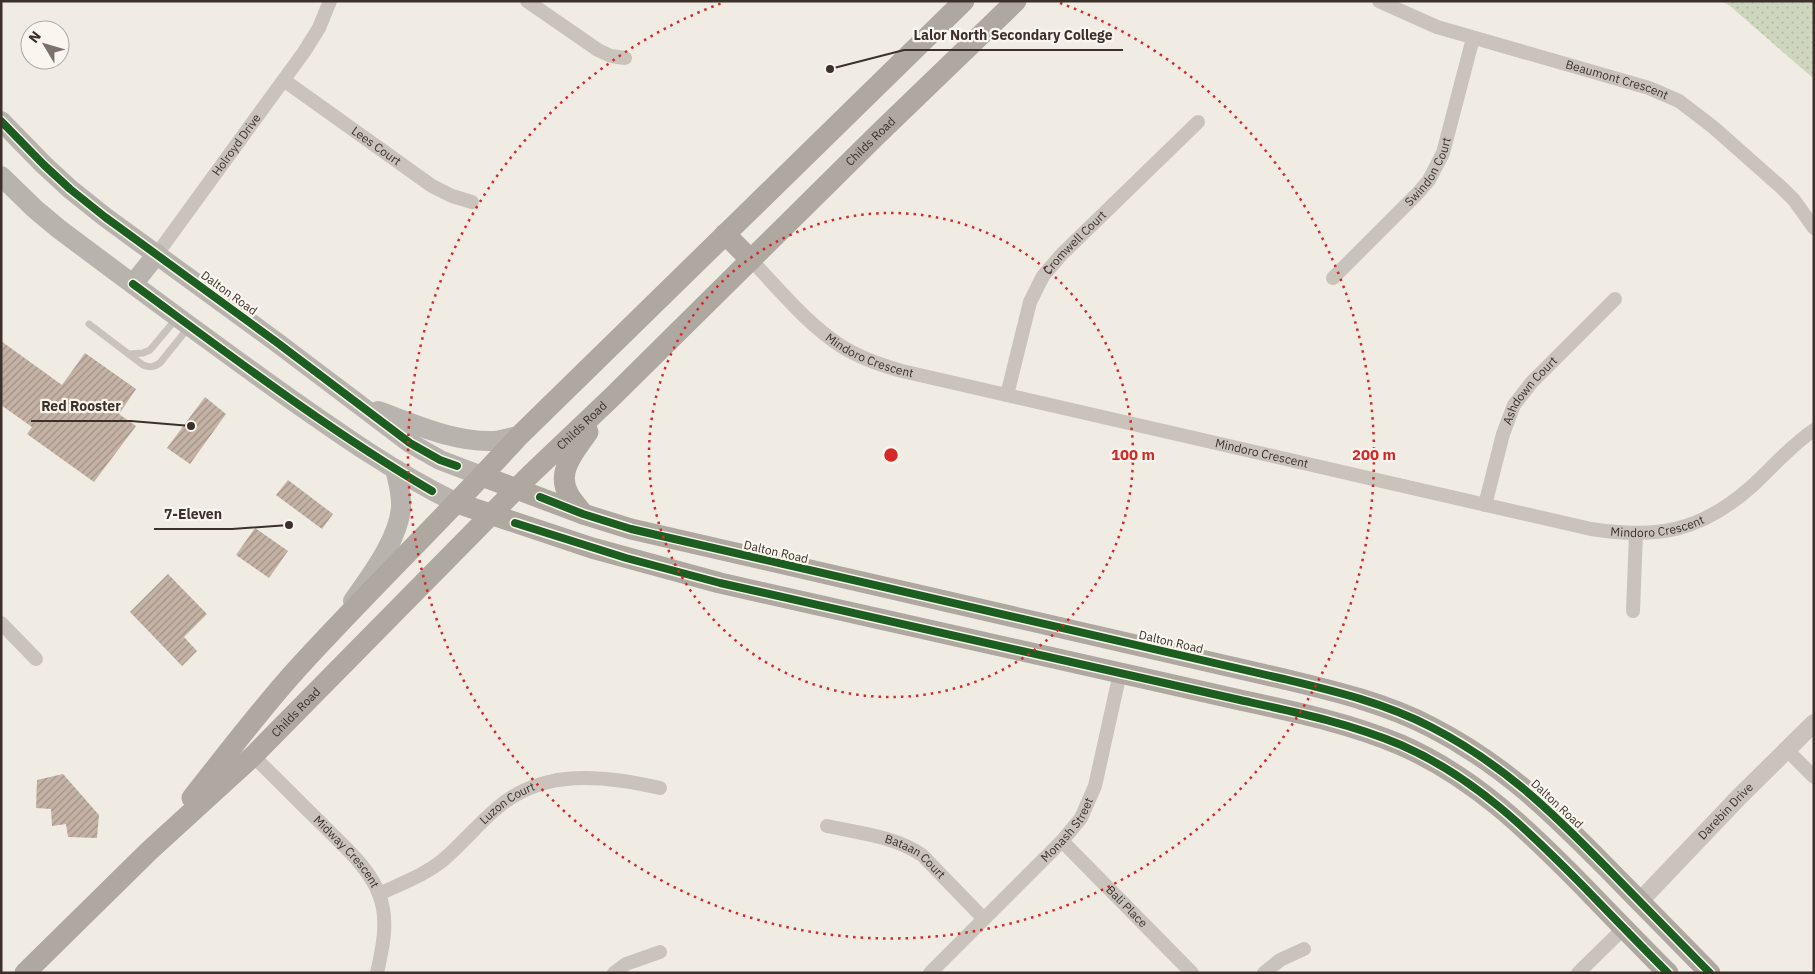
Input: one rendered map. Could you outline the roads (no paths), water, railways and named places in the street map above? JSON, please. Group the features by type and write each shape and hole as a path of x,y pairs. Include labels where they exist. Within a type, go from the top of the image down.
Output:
{"main road":[{"name":"Childs Road","path":"149,851 238,741 263,707 332,631 457,503 519,436 964,1"},
{"name":"Childs Road","path":"25,973 149,851 253,756 516,489 1016,1"},
{"name":"Dalton Road","path":"1,121 70,189 410,443 440,460 583,514 631,529 1355,696 1386,708 1431,727 1490,762 1514,780 1544,805 1710,973"},
{"path":"1,176 59,229 325,423 395,470 457,503 491,516 626,558 720,583 1120,672 1340,723 1377,735 1420,754 1460,777 1510,814 1668,973"},
{"name":"Mindoro Crescent","path":"725,234 751,260"},
{"name":"Holroyd Drive","path":"133,284 157,254"},
{"path":"583,514 569,496 563,482 564,473 570,458 612,397"},
{"path":"355,402 430,430 475,440 494,441 519,436"},
{"path":"332,631 371,575 397,526 401,507 399,485 395,470"},
{"name":"Monash Street","path":"1120,672 1127,643"},
{"path":"263,707 275,715 294,714"},
{"path":"238,741 253,756"}],"street":[{"name":"Holroyd Drive","path":"157,254 285,81 319,28 330,1"},
{"path":"527,1 598,50 611,56 625,58"},
{"name":"Beaumont Crescent","path":"1379,1 1437,27 1642,86 1679,101 1713,127 1782,188 1794,200 1814,228"},
{"name":"Swindon Court","path":"1333,278 1418,193 1437,167 1443,153 1473,38"},
{"name":"Lees Court","path":"285,81 432,186 452,196 472,202"},
{"name":"Cromwell Court","path":"1007,395 1030,302 1043,276 1062,254 1198,122"},
{"name":"Mindoro Crescent","path":"751,260 822,331 841,346 879,364 902,371 1591,529 1636,534 1678,529 1701,521 1720,510 1752,486 1792,447 1814,430"},
{"name":"Ashdown Court","path":"1485,505 1503,434 1514,405 1532,382 1615,299"},
{"path":"1633,611 1636,534"},
{"path":"1,623 36,659"},
{"name":"Monash Street","path":"930,973 1062,841 1081,818 1095,786 1120,672"},
{"name":"Darebin Drive","path":"1640,901 1814,723"},
{"path":"1787,750 1814,777"},
{"name":"Midway Crescent","path":"253,756 355,858 371,878 379,894 385,923 384,946 377,973"},
{"name":"Luzon Court","path":"379,894 432,868 444,859 497,807 516,795 541,784 565,778 595,777 660,788"},
{"name":"Bataan Court","path":"827,826 895,841 910,847 922,855 984,919"},
{"name":"Bali Place","path":"1062,841 1192,973"},
{"path":"1578,973 1624,928"},
{"path":"1264,973 1280,960 1304,949"},
{"path":"614,973 626,964 660,952"}],"lane":[{"path":"89,324 149,367 155,366 167,356 184,321"},
{"path":"129,354 143,354 150,350 184,321"}],"place":[{"name":"Lalor North Secondary College","path":"830,69"},
{"name":"Red Rooster","path":"191,426"},
{"name":"7-Eleven","path":"289,525"}]}
